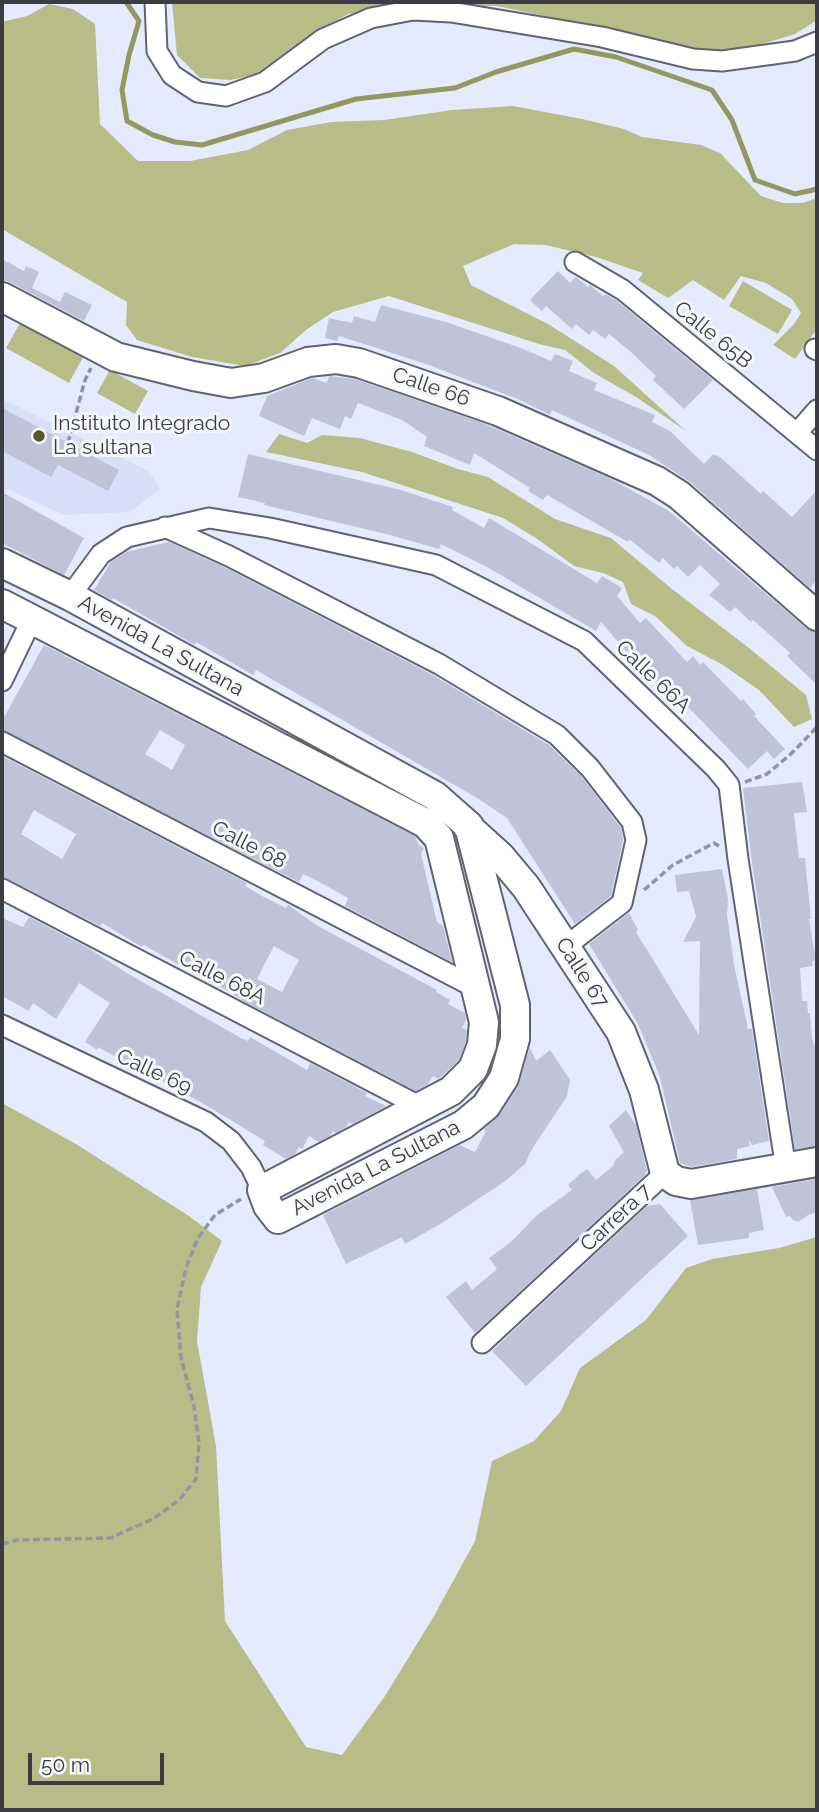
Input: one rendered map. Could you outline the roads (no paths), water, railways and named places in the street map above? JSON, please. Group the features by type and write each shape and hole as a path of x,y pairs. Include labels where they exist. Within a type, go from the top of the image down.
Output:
{"street":[{"path":"155,2 158,51 172,75 198,92 226,96 265,82 323,39 370,18 414,9 451,12 601,37 693,59 722,61 795,51 817,42"},
{"name":"Calle 65B","path":"575,262 623,290 817,450"},
{"name":"Calle 66","path":"2,297 116,357 193,376 231,383 264,377 308,362 335,359 359,363 498,411 657,481 679,495 817,616"},
{"path":"797,433 817,410"},
{"name":"Calle 66A","path":"70,596 101,554 127,537 209,518 270,528 436,565 584,641 716,769 729,785 786,1169"},
{"path":"165,527 229,556 439,663 557,735 590,768 632,822 636,840 622,903 565,947"},
{"name":"Avenida La Sultana","path":"2,564 70,596 435,796 469,826 515,1005 515,1039 504,1078 486,1106 463,1125 278,1219 268,1206 262,1190 451,1091 473,1069 482,1045 484,1021 439,838 425,823 2,604"},
{"path":"2,681 32,619"},
{"name":"Calle 68","path":"2,742 476,988"},
{"path":"439,838 469,826"},
{"name":"Calle 67","path":"469,826 500,856 526,887 621,1032 644,1090 665,1173"},
{"name":"Calle 68A","path":"2,889 421,1107"},
{"name":"Calle 69","path":"2,1025 206,1122 231,1141 251,1167 262,1190"},
{"name":"Carrera 7","path":"482,1343 665,1173 676,1181 691,1184 817,1162"}],"waterway":[{"path":"126,2 139,21 122,90 127,121 153,135 175,142 202,145 356,99 455,88 496,72 574,49 616,57 712,90 732,120 755,180 795,194 817,189"}],"place":[{"name":"Instituto Integrado La sultana","path":"39,436"}]}
